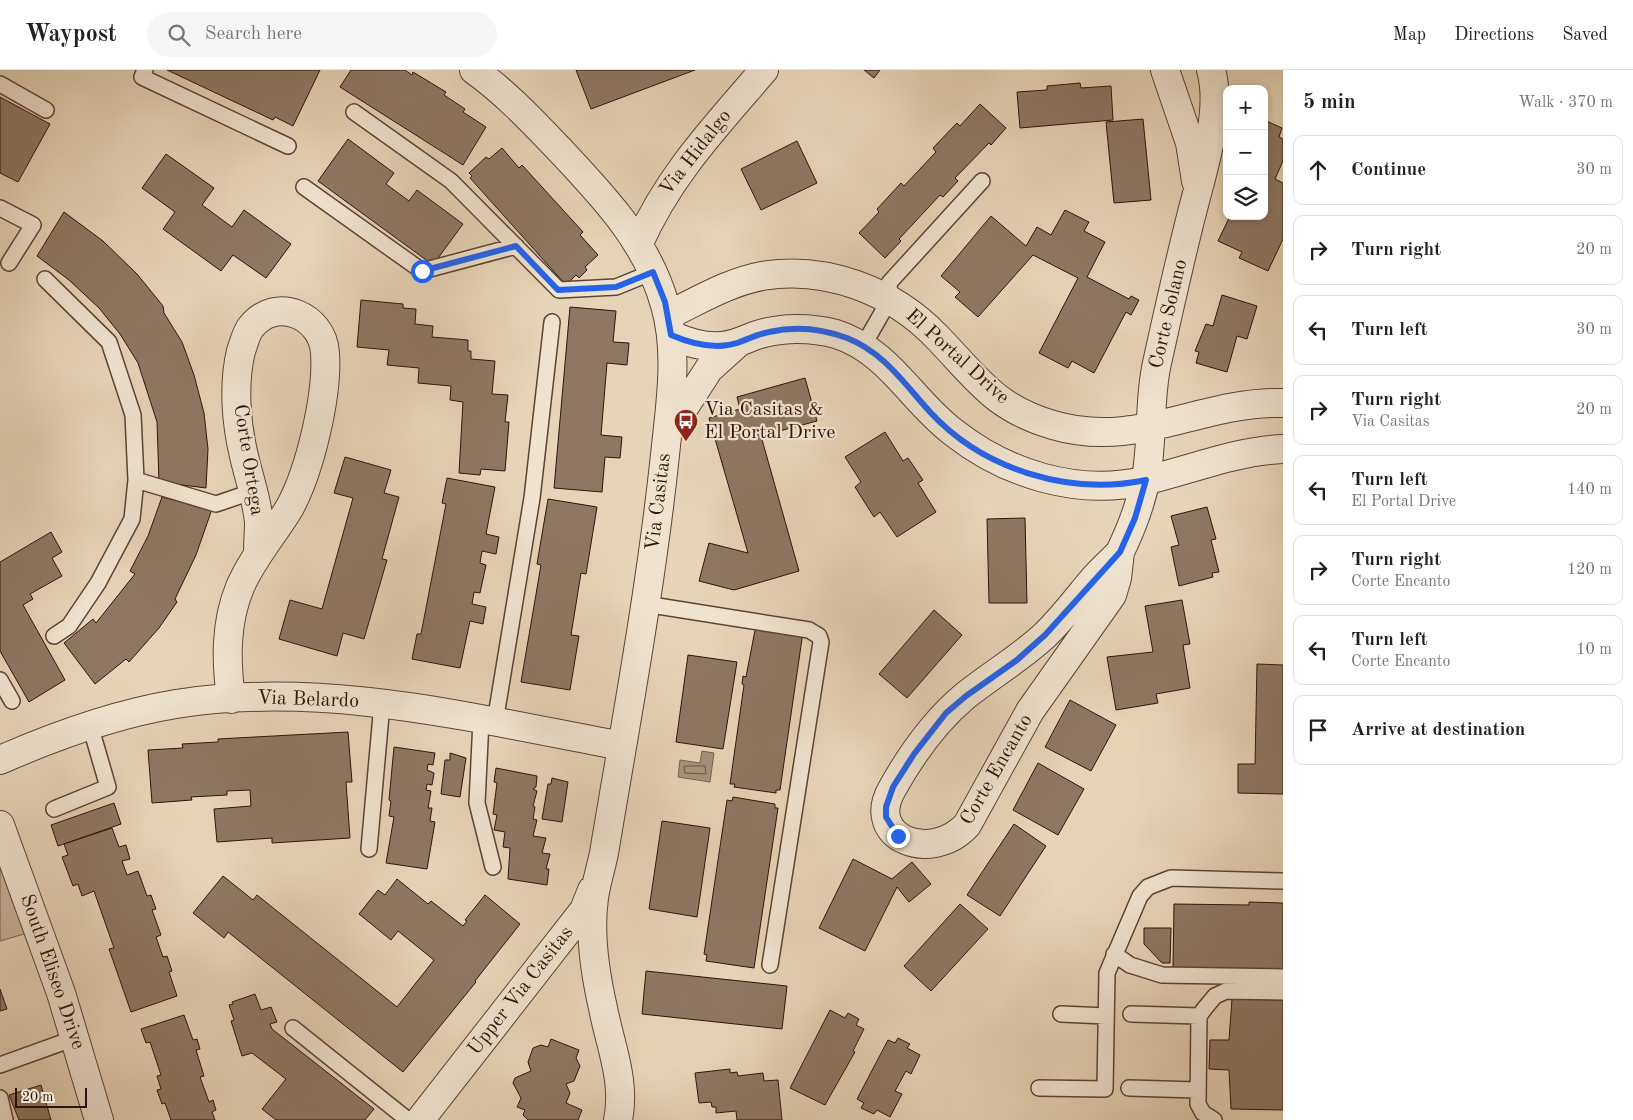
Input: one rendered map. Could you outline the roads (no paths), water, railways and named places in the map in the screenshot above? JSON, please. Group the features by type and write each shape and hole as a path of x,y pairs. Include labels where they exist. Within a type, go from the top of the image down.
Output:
{"street":[{"name":"Via Casitas","path":"474,70 506,95 605,198 639,243 653,272 670,325 671,392 667,435 644,604 604,853"},
{"name":"Via Hidalgo","path":"639,243 659,202 681,168 764,70"},
{"name":"Corte Solano","path":"1165,70 1190,143 1196,172 1195,200"},
{"name":"Corte Solano","path":"1146,480 1155,371 1195,200 1207,161 1214,96 1211,70"},
{"name":"El Portal Drive","path":"670,325 732,285 762,276 808,274 838,279 890,299 926,326 985,389 1014,410 1047,423 1082,431 1117,433 1150,428 1226,408 1264,403 1283,403"},
{"name":"Corte Ortega","path":"231,699 226,665 229,627 240,588 258,553 275,530 301,483 310,454 323,384 325,354 321,336 305,317 290,312 281,311 265,316 251,327 239,362 238,419 259,523 258,553"},
{"path":"670,325 686,341 710,346 739,342 770,331 803,329 835,334 863,346 892,367 933,416 952,432 995,460 1038,476 1075,484 1109,486 1146,480 1230,456 1283,449"},
{"path":"667,435 709,369 739,342"},
{"name":"Corte Encanto","path":"1120,552 1045,635 1017,660 966,696 946,713 933,729 888,796 886,817 898,836 908,842 933,844 947,841 967,825 1030,711 1112,595 1117,578 1120,552 1135,518 1146,480"},
{"name":"Via Belardo","path":"0,760 90,725 130,713 177,704 231,699 296,698 382,704 488,721 622,746"},
{"name":"South Eliseo Drive","path":"0,825 61,993 99,1120"},
{"path":"604,853 594,898 593,934 595,965 603,1008 618,1065 621,1107 618,1120"},
{"name":"Upper Via Casitas","path":"420,1120 584,910 604,853"}],"lane":[{"path":"138,72 288,146"},
{"path":"0,84 46,110"},
{"path":"354,112 451,181 558,290 616,287 653,272"},
{"path":"863,346 890,299 889,283 982,181"},
{"path":"304,187 422,271 516,246"},
{"path":"0,208 33,224 9,264"},
{"path":"45,279 109,342 133,415 136,480 132,519 98,583 68,626 54,636"},
{"path":"493,867 477,803 488,721 532,498 552,322"},
{"path":"136,480 216,504 254,491"},
{"path":"644,604 809,630 819,636 821,642 770,965"},
{"path":"0,680 12,700"},
{"path":"369,849 382,704"},
{"path":"54,810 108,787 90,725"},
{"path":"1039,1088 1105,1089 1107,973 1140,896 1148,887 1159,881 1171,878 1283,881"},
{"path":"1114,954 1130,964 1162,975 1283,977"},
{"path":"1214,1120 1203,1113 1198,1104 1199,1016 1215,996 1226,991 1283,992"},
{"path":"1061,1014 1106,1016"},
{"path":"1131,1014 1199,1016"},
{"path":"292,1028 408,1120"},
{"path":"0,1065 75,1038"},
{"path":"1130,1088 1197,1090"},
{"path":"0,1098 5,1120"}],"water":[{"path":"702,751 714,753 710,782 678,777 680,760 700,763"}],"place":[{"name":"Via Casitas & El Portal Drive","path":"686,442"}]}
